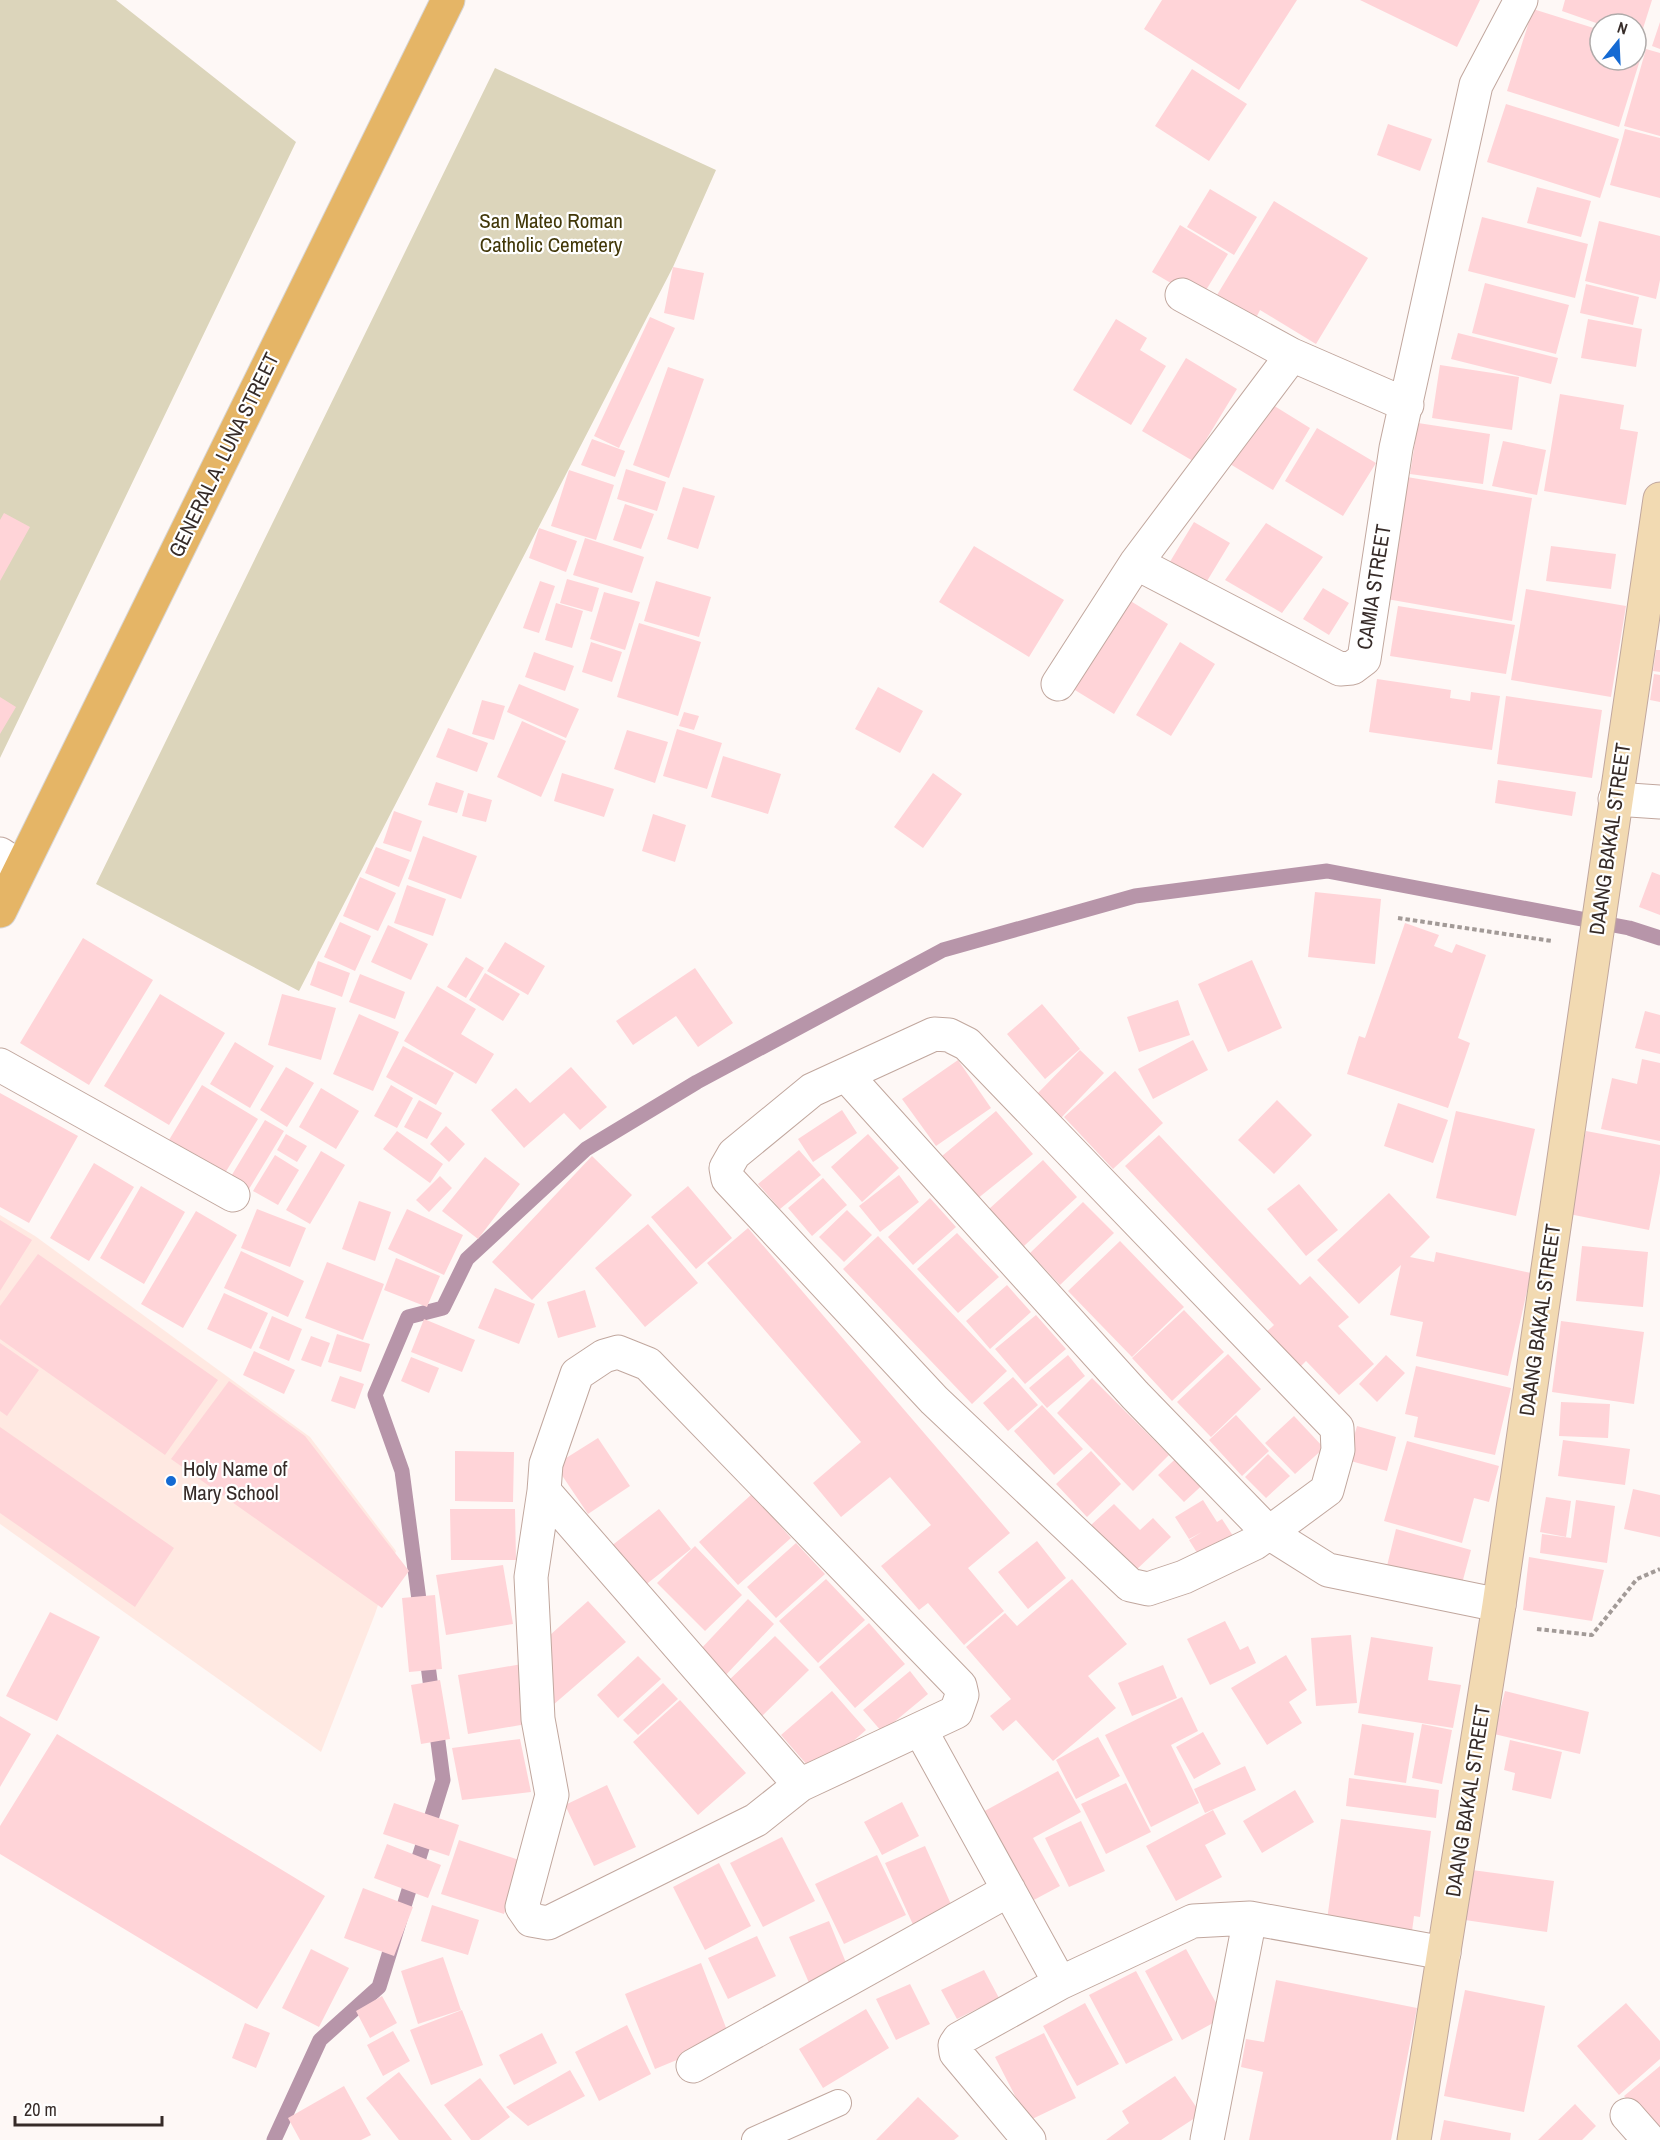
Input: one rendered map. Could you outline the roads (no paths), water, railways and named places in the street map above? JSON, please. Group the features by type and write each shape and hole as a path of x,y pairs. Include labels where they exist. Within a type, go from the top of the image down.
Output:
{"main road":[{"name":"GENERAL A. LUNA STREET","path":"0,911 10,860 448,0"}],"street":[{"name":"CAMIA STREET","path":"1136,563 1340,669 1352,668 1364,659 1396,448 1476,84 1521,0"},
{"path":"1182,295 1292,355 1407,405"},
{"path":"1058,684 1136,563 1292,355"},
{"name":"DAANG BAKAL STREET","path":"1414,2140 1497,1614 1660,499"},
{"path":"1616,799 1660,802"},
{"path":"934,1034 949,1035 967,1044 1337,1428 1338,1450 1327,1490 1269,1533 1255,1543 1184,1577 1148,1589 1130,1585 934,1401 728,1179 726,1168 734,1154 812,1090 847,1076 934,1034"},
{"path":"0,1065 233,1195"},
{"path":"847,1076 1135,1395 1269,1533 1328,1570 1497,1614"},
{"path":"618,1352 648,1364 960,1686 962,1695 956,1712 921,1731 800,1785 756,1820 569,1913 548,1923 531,1920 522,1907 552,1795 538,1719 531,1577 546,1464 577,1374 604,1356 618,1352"},
{"path":"544,1491 800,1785"},
{"path":"921,1731 1060,1983"},
{"path":"693,2066 1009,1890"},
{"path":"1207,2140 1250,1918"},
{"path":"1029,2140 956,2053 955,2044 958,2039 1060,1983 1193,1921 1250,1918 1444,1953"},
{"path":"1627,2115 1649,2140"}],"lane":[{"path":"755,2140 838,2103"}],"waterway":[{"path":"421,1615 402,1471 375,1395 408,1317 443,1308 467,1259 586,1149 697,1082 943,950 1135,896 1327,871 1629,928 1660,938"},
{"path":"274,2140 320,2040 379,1987 443,1780 426,1650"}],"place":[{"name":"Holy Name of Mary School","path":"171,1481"}],"park label":[{"name":"San Mateo Roman Catholic Cemetery","path":"551,233"}]}
